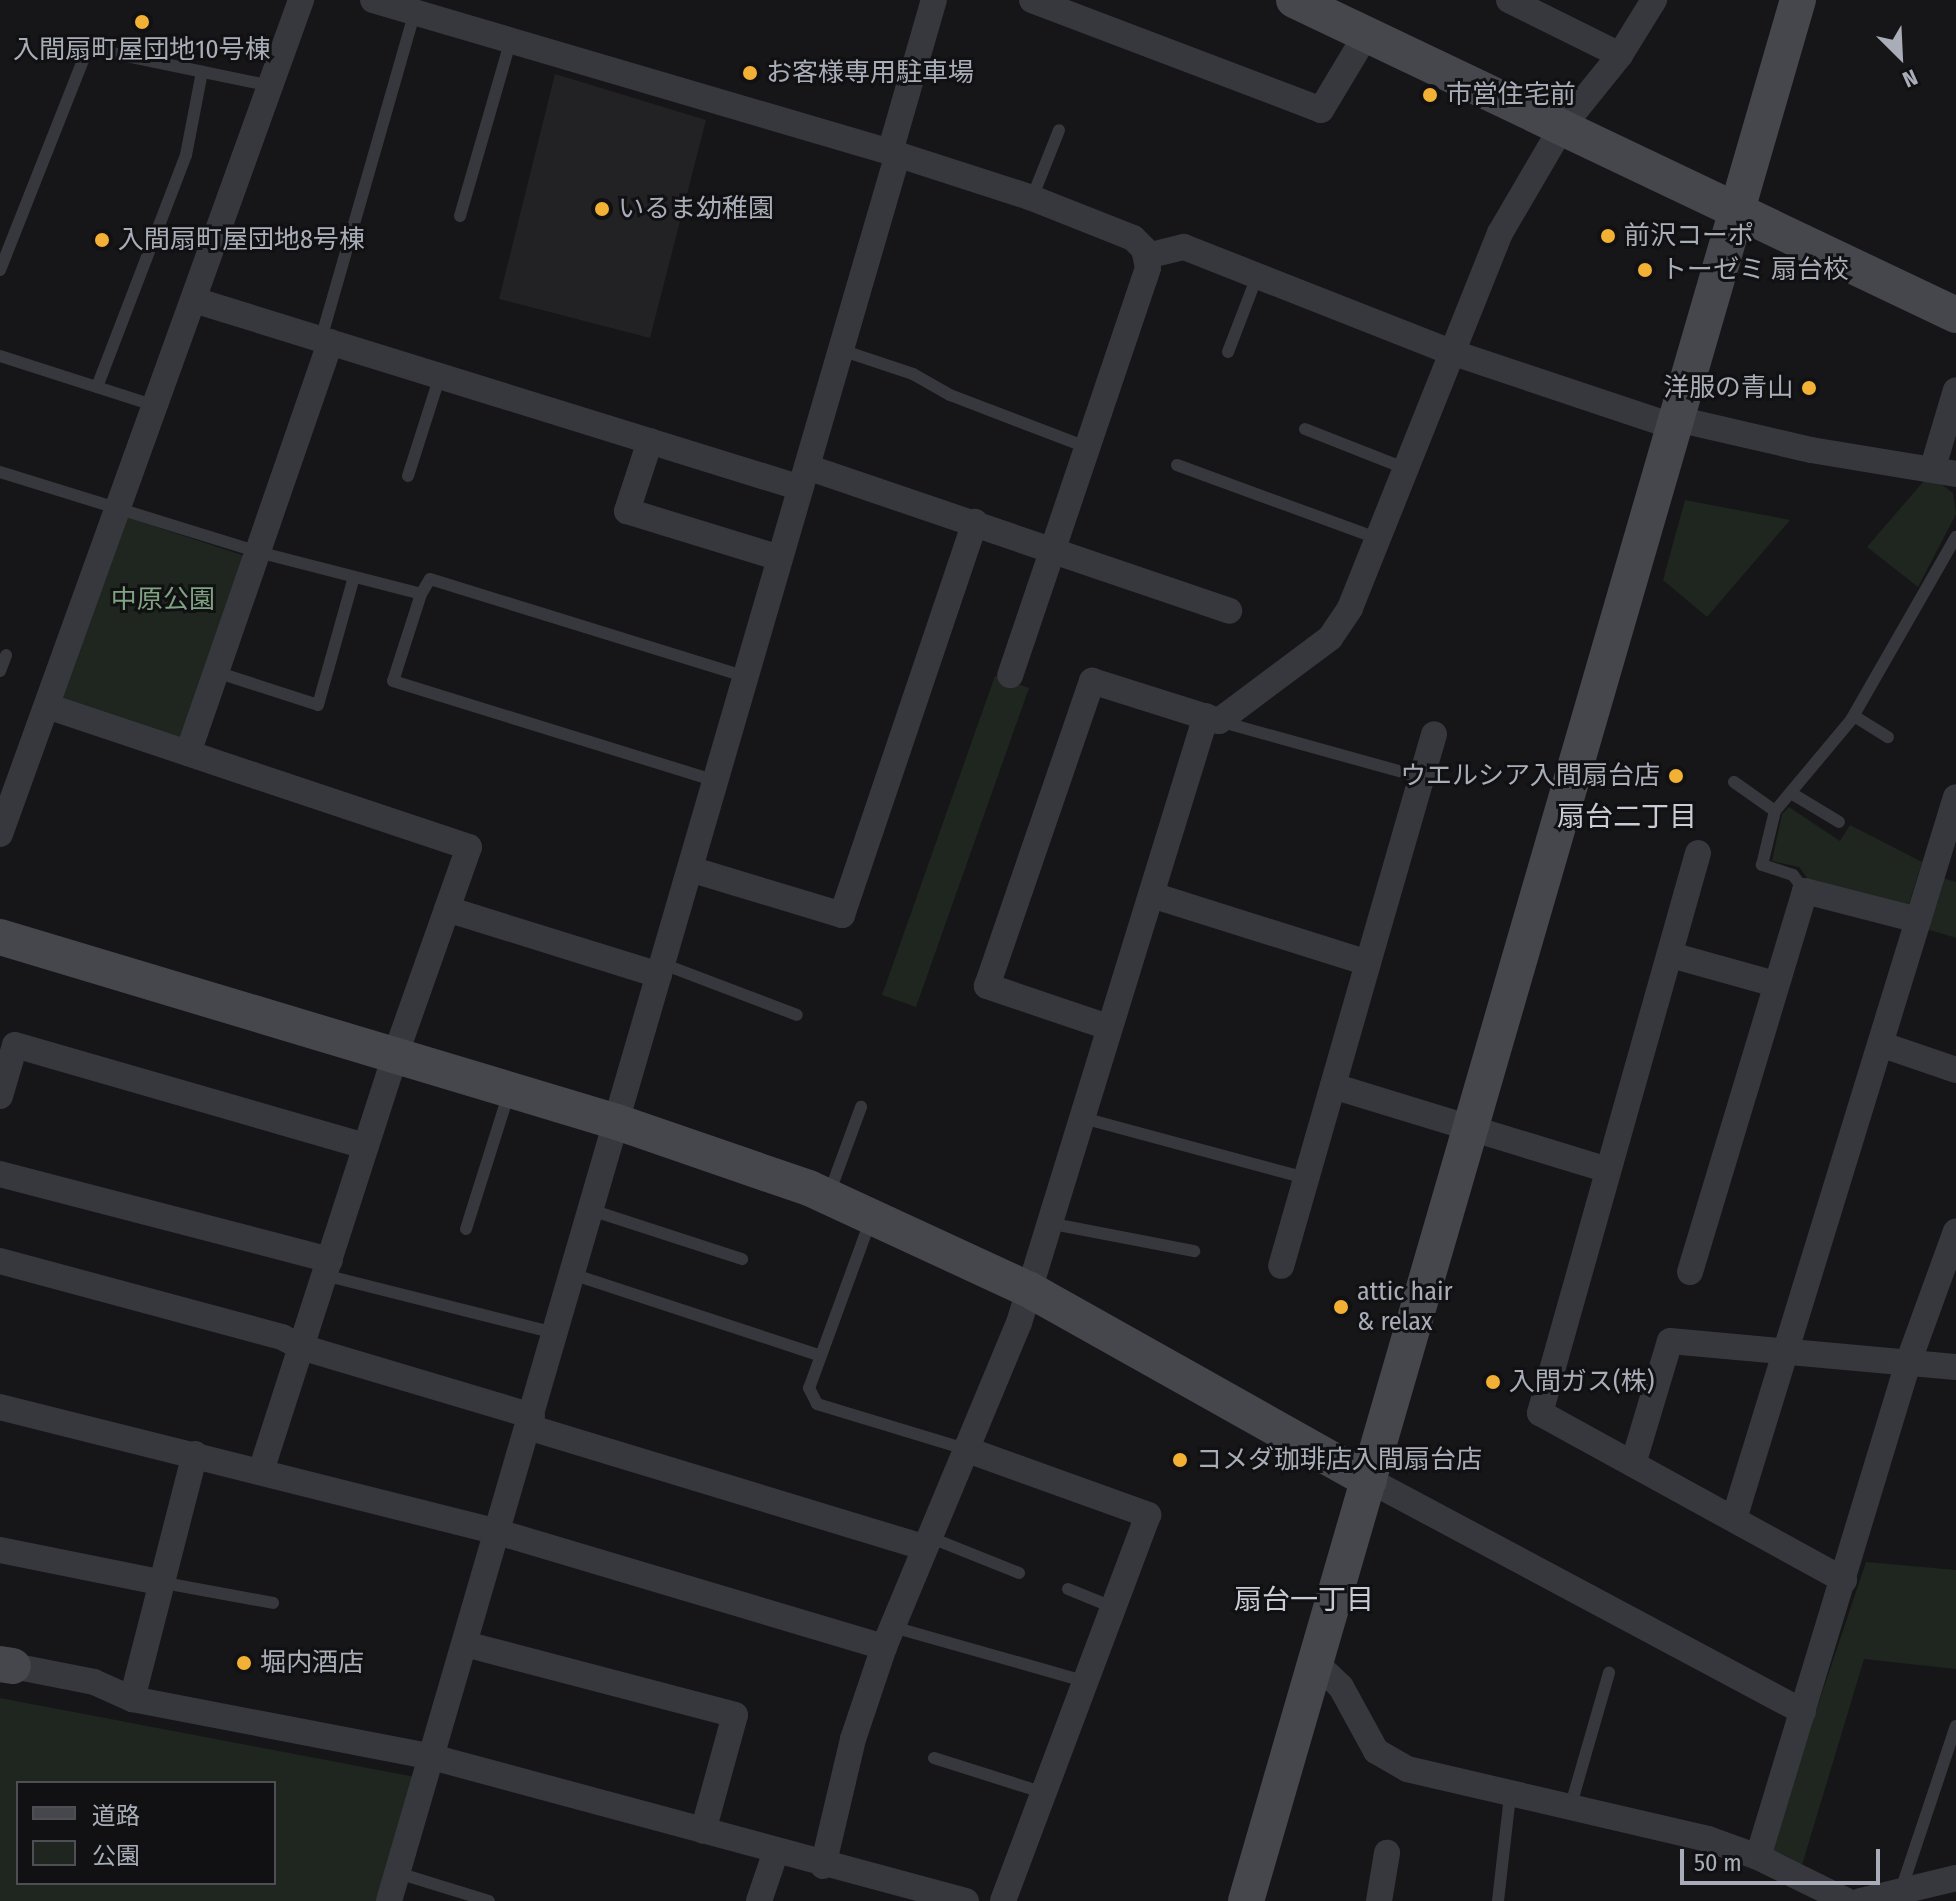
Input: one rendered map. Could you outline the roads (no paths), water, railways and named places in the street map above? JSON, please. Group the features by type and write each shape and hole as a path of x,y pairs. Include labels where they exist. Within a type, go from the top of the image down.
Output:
{"street":[{"path":"0,834 301,0"},
{"path":"373,0 894,153 1032,198 1133,238 1147,256 1148,268 1010,675"},
{"path":"389,1901 841,350 934,0"},
{"path":"1032,0 1321,110 1367,33"},
{"path":"1294,0 1956,315"},
{"path":"1509,0 1620,55"},
{"path":"823,1866 853,1739 888,1637 1028,1289 1083,1118 1108,1027 1213,718 1330,638 1350,608 1500,233 1562,127 1620,55 1654,0"},
{"path":"1246,1901 1798,0"},
{"path":"1147,256 1184,247 1451,352 1676,423 1811,450 1945,471 1956,390"},
{"path":"194,300 650,441 975,522 1229,611"},
{"path":"188,753 258,552 326,341"},
{"path":"650,441 627,511 780,558"},
{"path":"690,869 842,915 975,522"},
{"path":"1108,1027 987,986 1092,681 1213,718"},
{"path":"47,706 469,847 395,1056 261,1471"},
{"path":"1281,1266 1434,734"},
{"path":"1734,1519 1883,1045 1956,797"},
{"path":"1698,853 1540,1413 1844,1580"},
{"path":"1690,1272 1805,891 1918,920"},
{"path":"1152,895 1368,963"},
{"path":"447,909 661,970"},
{"path":"0,937 617,1122 873,1214 1028,1289 1369,1480 1803,1712"},
{"path":"1671,955 1775,984"},
{"path":"0,1096 15,1045 366,1146"},
{"path":"1883,1045 1956,1070"},
{"path":"1333,1086 1607,1170"},
{"path":"0,1174 327,1267"},
{"path":"1758,1857 1908,1363 1956,1231"},
{"path":"0,1261 282,1337 301,1347 530,1421 926,1542"},
{"path":"1633,1464 1670,1341 1956,1367"},
{"path":"0,1407 498,1532 888,1637"},
{"path":"965,1449 1148,1515 1041,1792 1003,1901"},
{"path":"132,1699 159,1582 195,1454"},
{"path":"0,1550 159,1582"},
{"path":"465,1644 735,1715 703,1831"},
{"path":"1314,1661 1341,1687 1383,1757 1444,1781 1663,1826 1758,1857 1832,1897"},
{"path":"6,1665 94,1682 132,1699 432,1757 823,1866 966,1901"},
{"path":"759,1901 776,1851"},
{"path":"1379,1901 1387,1853"},
{"path":"1861,1901 1956,1878"}],"lane":[{"path":"326,341 415,12"},
{"path":"460,216 511,39"},
{"path":"0,270 88,48 271,86"},
{"path":"97,387 186,155 202,72"},
{"path":"1032,198 1059,130"},
{"path":"1228,352 1258,274"},
{"path":"841,350 913,374 950,395 1086,447"},
{"path":"0,356 156,406"},
{"path":"408,476 440,376"},
{"path":"1305,429 1404,468"},
{"path":"1177,465 1376,538"},
{"path":"0,472 258,552 421,594"},
{"path":"1805,891 1793,875 1762,865 1775,811 1854,716 1956,537"},
{"path":"216,672 318,705 354,577"},
{"path":"716,781 393,681 421,594 430,579 746,677"},
{"path":"0,671 6,655"},
{"path":"1854,716 1888,737"},
{"path":"1213,718 1420,777"},
{"path":"1734,782 1775,811"},
{"path":"1791,793 1839,822"},
{"path":"661,970 797,1015"},
{"path":"466,1229 510,1090"},
{"path":"829,1196 861,1107"},
{"path":"1083,1118 1305,1178"},
{"path":"591,1210 742,1259"},
{"path":"873,1214 809,1388 817,1404 965,1449"},
{"path":"1048,1223 1194,1251"},
{"path":"327,1267 555,1333"},
{"path":"572,1274 819,1355"},
{"path":"926,1542 1019,1573"},
{"path":"159,1582 273,1603"},
{"path":"1068,1589 1112,1607"},
{"path":"888,1637 1084,1681"},
{"path":"1570,1808 1609,1673"},
{"path":"1901,1891 1956,1726"},
{"path":"934,1758 1041,1792"},
{"path":"1498,1901 1510,1795"},
{"path":"398,1873 489,1901"}],"place":[{"name":"入間扇町屋団地10号棟","path":"142,22"},
{"name":"お客様専用駐車場","path":"750,73"},
{"name":"市営住宅前","path":"1430,95"},
{"name":"いるま幼稚園","path":"602,209"},
{"name":"前沢コーポ","path":"1608,236"},
{"name":"入間扇町屋団地8号棟","path":"102,240"},
{"name":"トーゼミ 扇台校","path":"1645,270"},
{"name":"洋服の青山","path":"1809,388"},
{"name":"ウエルシア入間扇台店","path":"1676,776"},
{"name":"attic hair & relax","path":"1341,1307"},
{"name":"入間ガス(株)","path":"1493,1382"},
{"name":"コメダ珈琲店入間扇台店","path":"1180,1460"},
{"name":"堀内酒店","path":"244,1663"}],"district":[{"name":"扇台二丁目","path":"1627,817"},
{"name":"扇台一丁目","path":"1304,1600"}],"park label":[{"name":"中原公園","path":"163,600"}]}
